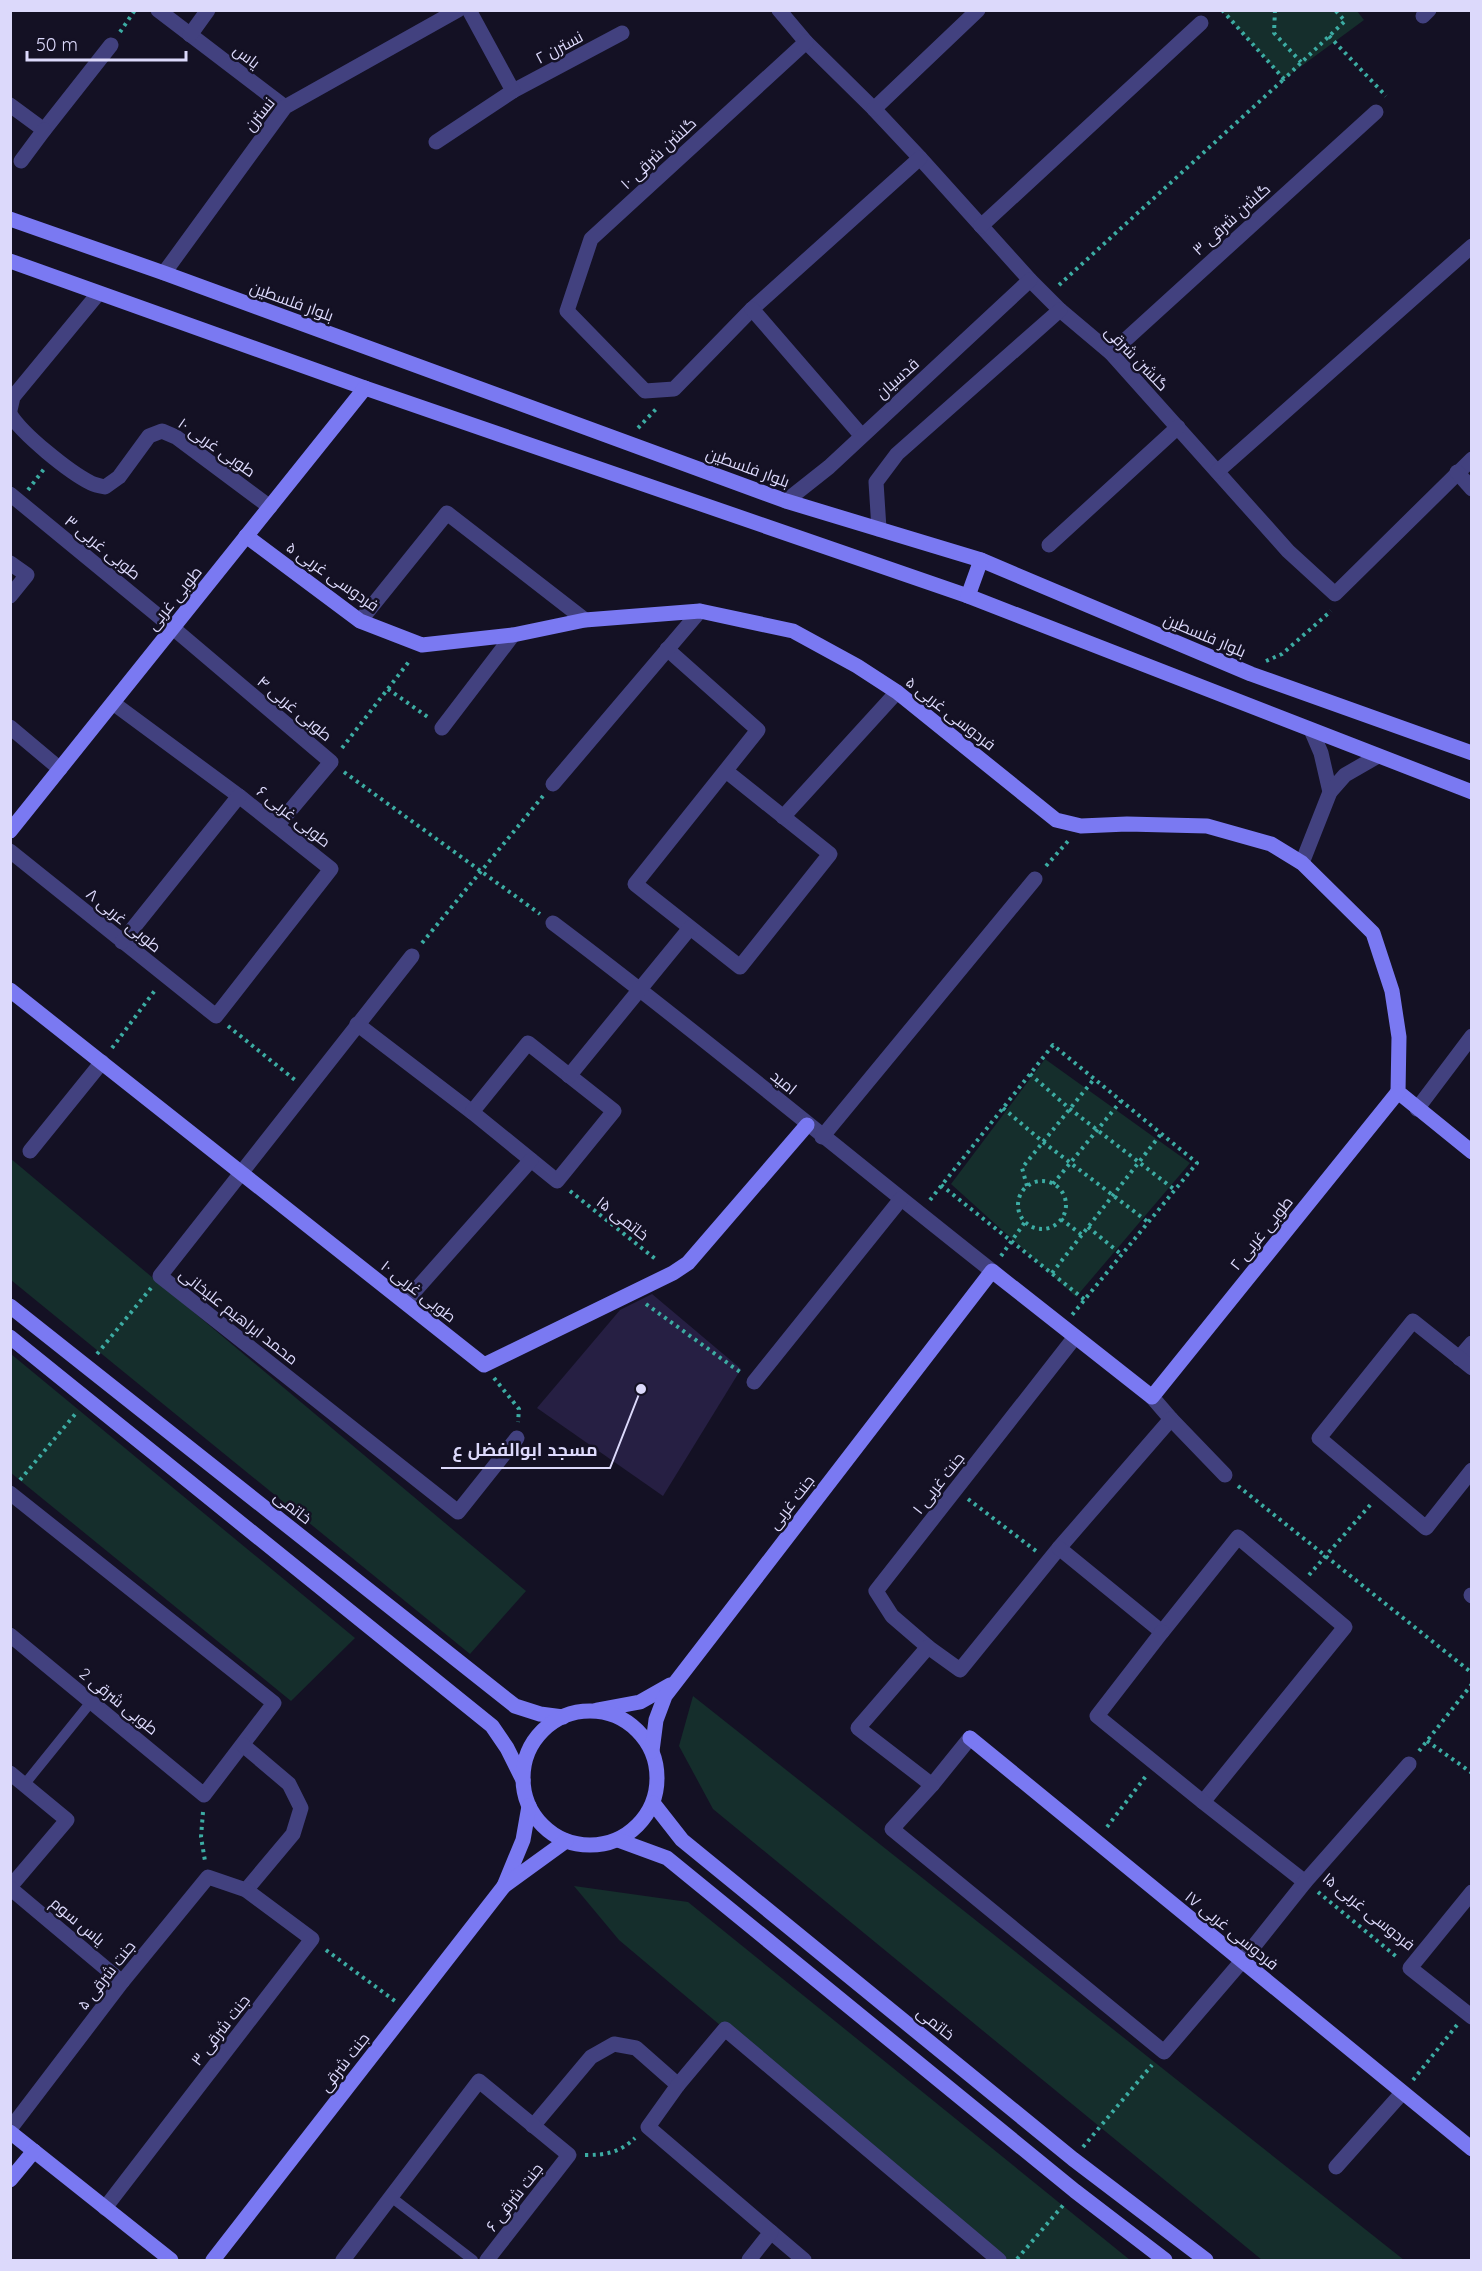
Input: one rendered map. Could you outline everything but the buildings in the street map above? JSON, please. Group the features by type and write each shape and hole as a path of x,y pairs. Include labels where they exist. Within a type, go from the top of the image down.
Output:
{"main road":[{"name":"بلوار فلسطین","path":"10,219 164,273 786,501 981,560 1251,674 1472,753"},
{"path":"10,261 365,388 968,596 1312,732 1472,792"},
{"name":"طوبی غربی","path":"10,831 365,388"},
{"name":"فردوسی غربی ۵","path":"246,536 360,621 422,645 513,635 585,620 700,611 793,631 857,666 897,692 1056,820 1082,826 1127,824 1207,826 1271,844 1302,862 1373,933 1392,991 1399,1036 1398,1092"},
{"path":"968,596 981,560"},
{"name":"طوبی غربی ۱۰","path":"10,990 484,1365"},
{"path":"1398,1092 1472,1152"},
{"name":"طوبی غربی ۲","path":"1152,1397 1398,1092"},
{"path":"484,1365 673,1273 688,1263 807,1125"},
{"path":"992,1271 1152,1397"},
{"name":"جنت غربی","path":"589,1711 640,1701 676,1682 992,1271"},
{"name":"خاتمی","path":"10,1306 515,1706 540,1714 563,1717"},
{"path":"10,1337 492,1726 507,1748 523,1780 529,1806 538,1821 550,1833 566,1841 592,1845 618,1840 632,1831 645,1818 653,1803 657,1785 657,1768 652,1751 641,1734 627,1722 608,1714 589,1711 563,1717 546,1728 533,1743 525,1761 523,1780"},
{"path":"652,1751 659,1712 665,1696 676,1682"},
{"name":"فردوسی غربی ۱۷","path":"969,1738 1472,2149"},
{"name":"خاتمی","path":"653,1803 682,1840 1073,2159 1206,2260"},
{"path":"504,1886 523,1840 529,1806"},
{"path":"618,1840 667,1858 1075,2191 1165,2260"},
{"path":"504,1886 566,1841"},
{"name":"جنت شرقی","path":"213,2260 504,1886"},
{"path":"10,2131 171,2260"},
{"path":"10,2180 34,2151"}],"street":[{"name":"یاس","path":"158,10 285,107"},
{"path":"190,35 208,10"},
{"name":"نسترن","path":"164,273 285,107 458,10"},
{"path":"469,10 513,92"},
{"name":"گلشن شرقی","path":"779,10 806,42 920,158 1030,280 1060,310 1111,353 1287,551 1335,594"},
{"path":"874,109 978,10"},
{"path":"981,226 1201,23"},
{"name":"نسترن ۲","path":"436,142 513,92 622,33"},
{"name":"گلشن شرقی ۱۰","path":"674,388 645,391 567,311 591,239 806,42"},
{"path":"21,161 111,45"},
{"path":"10,105 44,130"},
{"name":"گلشن شرقی ۳","path":"1111,353 1376,112"},
{"path":"674,388 752,309 920,158"},
{"path":"1218,471 1472,246"},
{"name":"قدسیان","path":"786,501 829,467 1030,280"},
{"name":"طوبی غربی ۱۰","path":"98,294 13,397 10,412 16,424 54,457 92,484 105,487 119,477 149,436 162,431 176,437 270,507"},
{"path":"752,309 861,435"},
{"path":"879,530 876,482 897,454 1060,310"},
{"path":"1049,545 1178,427"},
{"path":"1335,594 1472,459"},
{"path":"1457,472 1472,489"},
{"name":"طوبی غربی ۳","path":"15,497 173,628"},
{"path":"360,621 447,513 585,620"},
{"path":"10,563 27,575 10,596"},
{"path":"553,784 700,611"},
{"name":"طوبی غربی ۴","path":"173,628 331,762 277,826"},
{"path":"442,728 513,635"},
{"path":"668,649 758,730 635,884 740,967 830,854 726,771"},
{"path":"783,817 897,692"},
{"name":"طوبی غربی ۶","path":"113,703 239,796 331,868 216,1016"},
{"path":"10,727 60,769"},
{"path":"1312,732 1321,753 1330,792"},
{"path":"1302,862 1330,792 1345,775 1378,756"},
{"path":"122,942 239,796"},
{"name":"طوبی غربی ۸","path":"10,851 216,1016"},
{"path":"822,1137 1035,879"},
{"name":"امید","path":"553,923 640,988 807,1125 992,1271"},
{"path":"569,1076 690,928"},
{"name":"محمد ابراهیم علیخانی","path":"412,956 160,1276 458,1512 517,1438"},
{"path":"357,1024 557,1181 614,1111 528,1043 472,1112"},
{"path":"1417,1109 1472,1036"},
{"path":"30,1151 102,1062"},
{"path":"405,1302 531,1160"},
{"path":"754,1382 901,1199"},
{"path":"1472,1368 1413,1321 1319,1438 1426,1528 1472,1470"},
{"name":"جنت غربی ۱","path":"928,1647 891,1616 876,1591 1075,1337"},
{"path":"1459,1358 1472,1343"},
{"path":"1152,1397 1225,1475"},
{"path":"932,1785 858,1728 928,1647 960,1670 1059,1548 1171,1419"},
{"path":"14,1488 274,1702 204,1795"},
{"path":"1203,1802 1345,1627 1238,1537 1097,1716 1203,1802 1305,1882"},
{"path":"1059,1548 1162,1632"},
{"name":"طوبی شرقی 2","path":"10,1635 204,1795"},
{"path":"969,1738 932,1785 892,1829 1164,2052 1242,1961 1305,1882 1409,1764"},
{"path":"243,1745 289,1784 301,1808 294,1834 246,1890"},
{"path":"10,1773 68,1820 10,1887"},
{"path":"208,1877 246,1890 312,1939"},
{"name":"جنت شرقی ۵","path":"10,2131 122,1982 208,1877"},
{"name":"یاس سوم","path":"10,1887 122,1982"},
{"name":"فردوسی غربی ۱۵","path":"1469,2015 1410,1968 1472,1892"},
{"name":"جنت شرقی ۳","path":"105,2208 312,1939"},
{"path":"804,2260 648,2127 678,2085 725,2029 999,2260"},
{"path":"533,2126 591,2057 614,2044 636,2048 678,2085"},
{"path":"343,2260 479,2081 569,2155"},
{"path":"1336,2167 1402,2093"},
{"name":"جنت شرقی ۶","path":"487,2260 569,2155"},
{"path":"749,2260 771,2232"}],"lane":[{"path":"24,1785 91,1702"},
{"path":"391,2197 473,2260"}],"path":[{"path":"111,45 135,10"},
{"path":"1222,10 1284,79"},
{"path":"1275,10 1274,33 1301,62"},
{"path":"1047,297 1345,21 1335,10"},
{"path":"1329,36 1390,101 1376,112"},
{"path":"626,442 674,388"},
{"path":"15,497 54,457"},
{"path":"1251,674 1267,660 1282,654 1335,608 1335,594"},
{"path":"422,645 331,762 553,923"},
{"path":"388,689 442,728"},
{"path":"412,956 553,784"},
{"path":"1035,879 1082,826"},
{"path":"102,1062 166,977"},
{"path":"216,1016 306,1089"},
{"path":"919,1213 1053,1046 1197,1163 1062,1327"},
{"path":"1030,1074 1070,1109 1175,1190"},
{"path":"1027,1186 1022,1168 1094,1079"},
{"path":"1053,1184 1121,1101"},
{"path":"1003,1108 1043,1142 1148,1222"},
{"path":"1052,1273 1161,1134"},
{"name":"خاتمی ۱۵","path":"557,1181 673,1273"},
{"path":"1040,1181 1053,1184 1063,1193 1066,1207 1061,1219 1050,1228 1037,1229 1025,1222 1018,1210 1019,1197 1027,1186 1040,1181"},
{"path":"941,1185 1085,1300"},
{"path":"1061,1219 1082,1235"},
{"path":"992,1271 1010,1240 1025,1222"},
{"path":"1088,1227 1122,1255"},
{"path":"87,1366 160,1276"},
{"path":"631,1293 754,1382"},
{"path":"484,1365 519,1409 517,1438"},
{"path":"14,1488 87,1400"},
{"path":"1225,1475 1472,1673"},
{"path":"955,1490 1049,1561"},
{"path":"1299,1587 1381,1492"},
{"path":"1409,1764 1472,1684"},
{"path":"1427,1741 1472,1773"},
{"path":"1096,1842 1156,1763"},
{"path":"204,1795 201,1837 208,1877"},
{"name":"فردوسی غربی ۱۵","path":"1305,1882 1410,1968"},
{"path":"312,1939 408,2010"},
{"path":"1402,2093 1469,2015"},
{"path":"1073,2159 1164,2052"},
{"path":"569,2155 606,2155 628,2144 648,2127"},
{"path":"1015,2260 1075,2191"}],"green space":[{"path":"1222,11 1357,11 1364,20 1284,79"},
{"path":"1045,1059 1190,1163 1076,1297 951,1184"},
{"path":"10,1158 526,1591 470,1654 11,1280"},
{"path":"10,1354 355,1638 291,1701 11,1473"},
{"path":"693,1696 1404,2260 1262,2260 713,1809 679,1746"},
{"path":"574,1886 688,1902 1130,2260 999,2260 619,1940"}],"place":[{"name":"مسجد ابوالفضل ع","path":"641,1389"}]}
